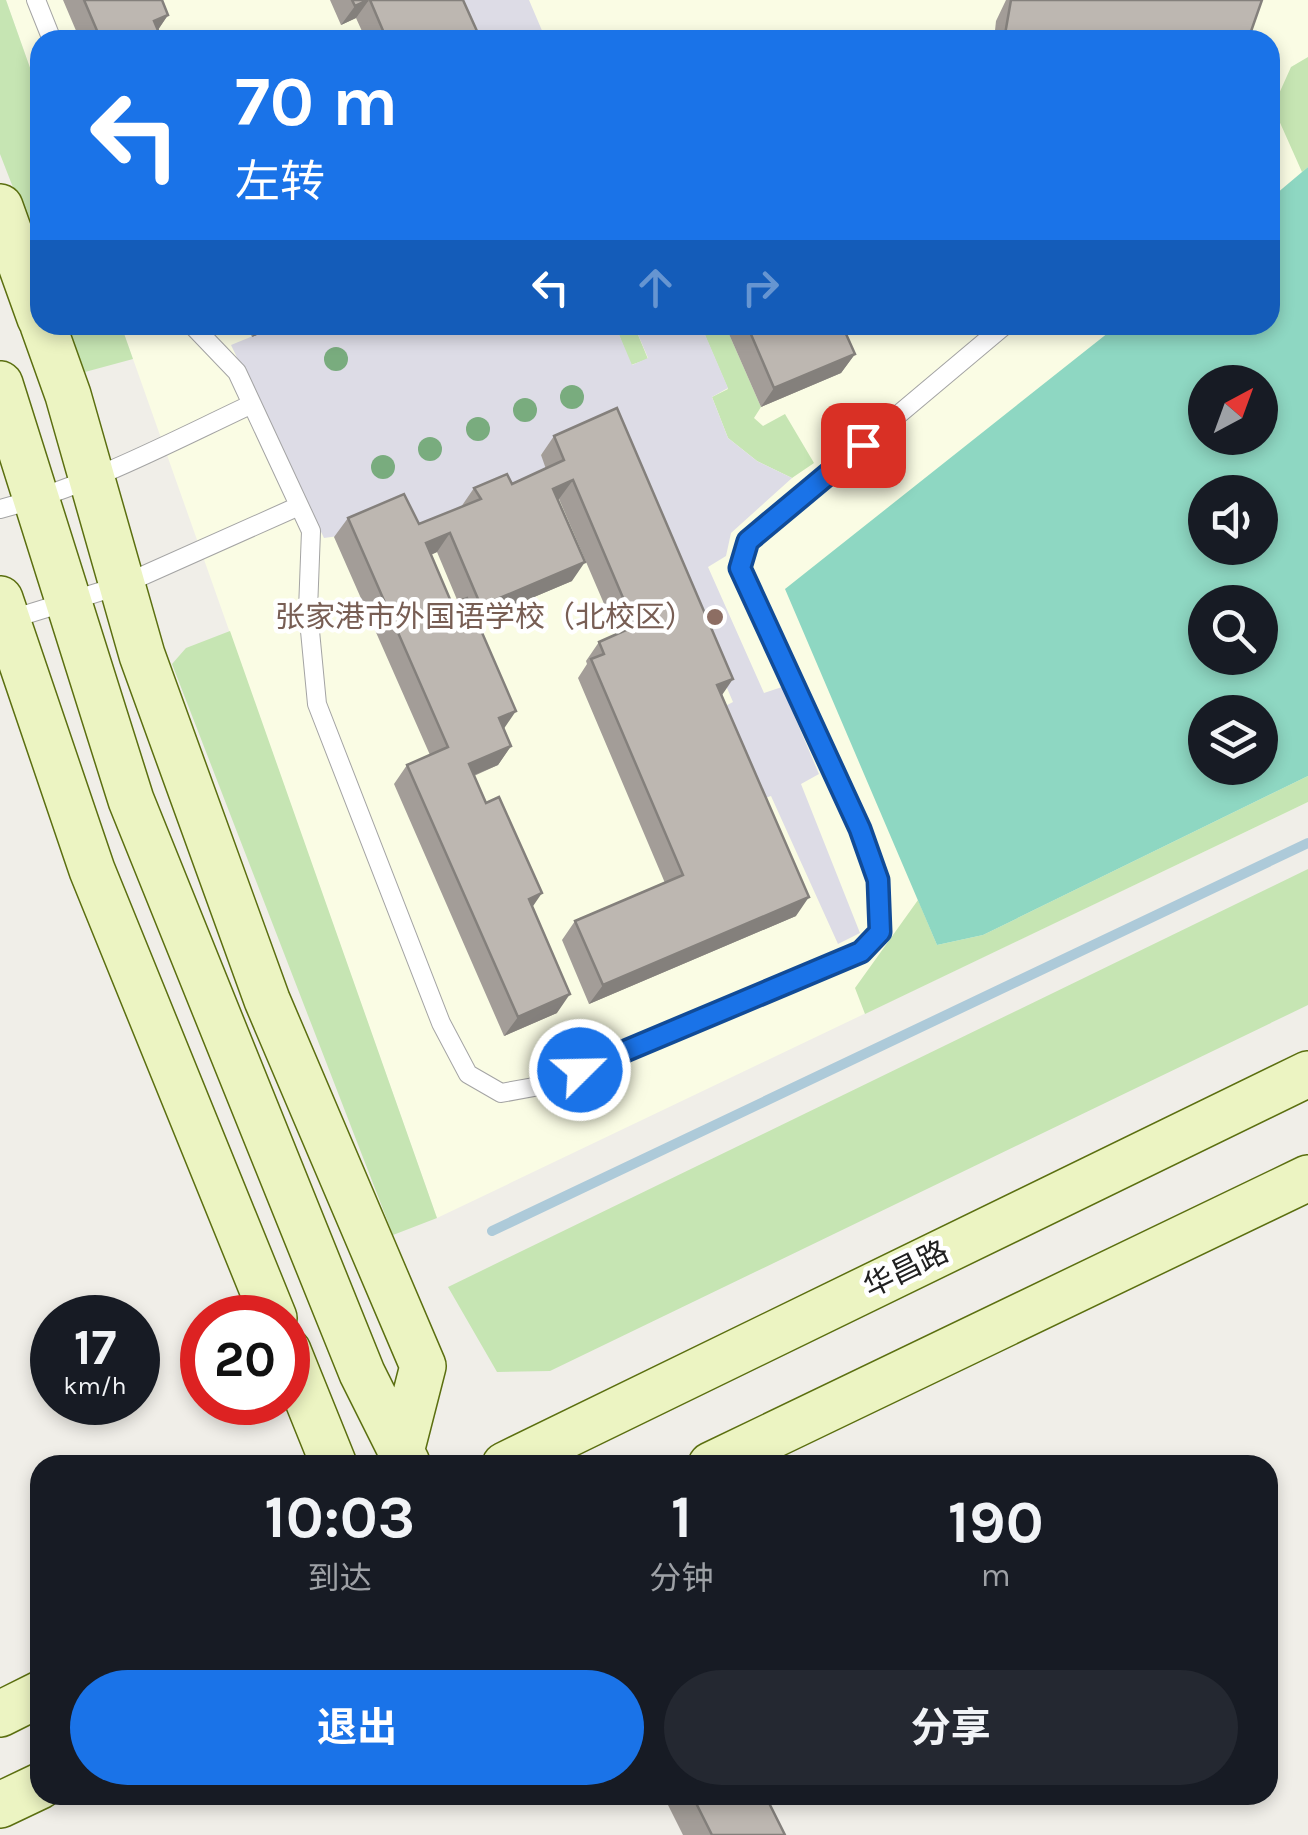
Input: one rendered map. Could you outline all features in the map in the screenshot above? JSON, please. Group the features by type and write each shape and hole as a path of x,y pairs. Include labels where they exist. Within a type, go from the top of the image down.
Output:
{"street":[{"path":"0,207 30,291"},
{"path":"46,335 68,395 142,655 267,1000 423,1366 405,1455"},
{"path":"0,384 18,504 68,601 131,800 362,1373 402,1455"},
{"path":"4,610 92,870 265,1295"},
{"name":"华昌路","path":"525,1455 1308,1074"},
{"path":"732,1455 1308,1178"},
{"path":"310,1406 330,1455"},
{"path":"0,1714 30,1699"},
{"path":"0,1805 30,1791"}],"lane":[{"path":"36,0 48,30"},
{"path":"201,335 236,372 311,531 308,610 317,704 441,1023 468,1074 501,1093 545,1086 861,952 880,932 878,880 860,829 740,568 748,541 994,335"},
{"path":"18,504 92,480 252,404"},
{"path":"4,610 68,601 122,584 299,506"}],"shaded area":[{"name":"张家港市外国语学校（北校区）","path":"6,0 1308,0 1308,802 437,1218 125,335 1280,335 1280,30 30,30 30,68"},
{"path":"450,0 529,0 542,30 462,30"},
{"path":"256,335 619,335 632,365 648,358 638,335 705,335 728,388 712,397 728,438 757,461 792,478 731,533 726,556 708,567 764,693 782,687 819,774 801,784 860,933 838,944 771,796 747,804 708,715 733,702 615,426 541,454 551,479 468,518 324,538 231,345"}],"green space":[{"path":"0,0 6,0 30,68 30,231 0,154"},
{"path":"1308,57 1308,167 1302,172 1280,123 1280,91 1291,67"},
{"path":"1308,167 1308,776 983,935 937,945 785,589 1105,335 1280,335 1280,191"},
{"path":"70,335 125,335 133,359 85,372"},
{"path":"619,335 638,335 648,359 631,365"},
{"path":"705,335 729,335 761,407 754,418 763,426 785,414 814,463 792,478 757,461 728,438 712,397 728,389"},
{"path":"230,631 437,1218 393,1235 172,664 186,648"},
{"path":"1308,776 1308,802 865,1014 855,988 918,900 937,945 983,935"},
{"path":"1308,869 1308,1005 550,1371 497,1372 448,1287"}],"building":[{"path":"84,0 162,0 168,15 154,21 158,30 97,30"},
{"path":"370,0 463,0 476,30 383,30"},
{"path":"1011,0 1262,0 1252,30 1006,30"},
{"path":"751,335 846,335 855,354 774,388"},
{"path":"617,408 733,679 717,685 809,897 603,985 575,921 683,875 591,659 604,654 599,642 635,626 573,480 553,489 585,562 481,606 450,533 426,543 452,604 467,598 516,711 499,718 511,746 469,764 486,803 499,797 542,893 529,899 570,994 518,1017 407,765 448,747 348,518 404,494 419,524 481,499 474,488 507,474 512,484 564,460 554,436"},
{"path":"697,1805 770,1805 785,1835 712,1835"}],"waterway":[{"path":"492,1231 1308,843"}],"place":[{"name":"张家港市外国语学校（北校区）","path":"715,617"}],"route":[{"path":"580,1070 861,952 880,932 878,880 860,829 740,568 748,541 863,445"}]}
